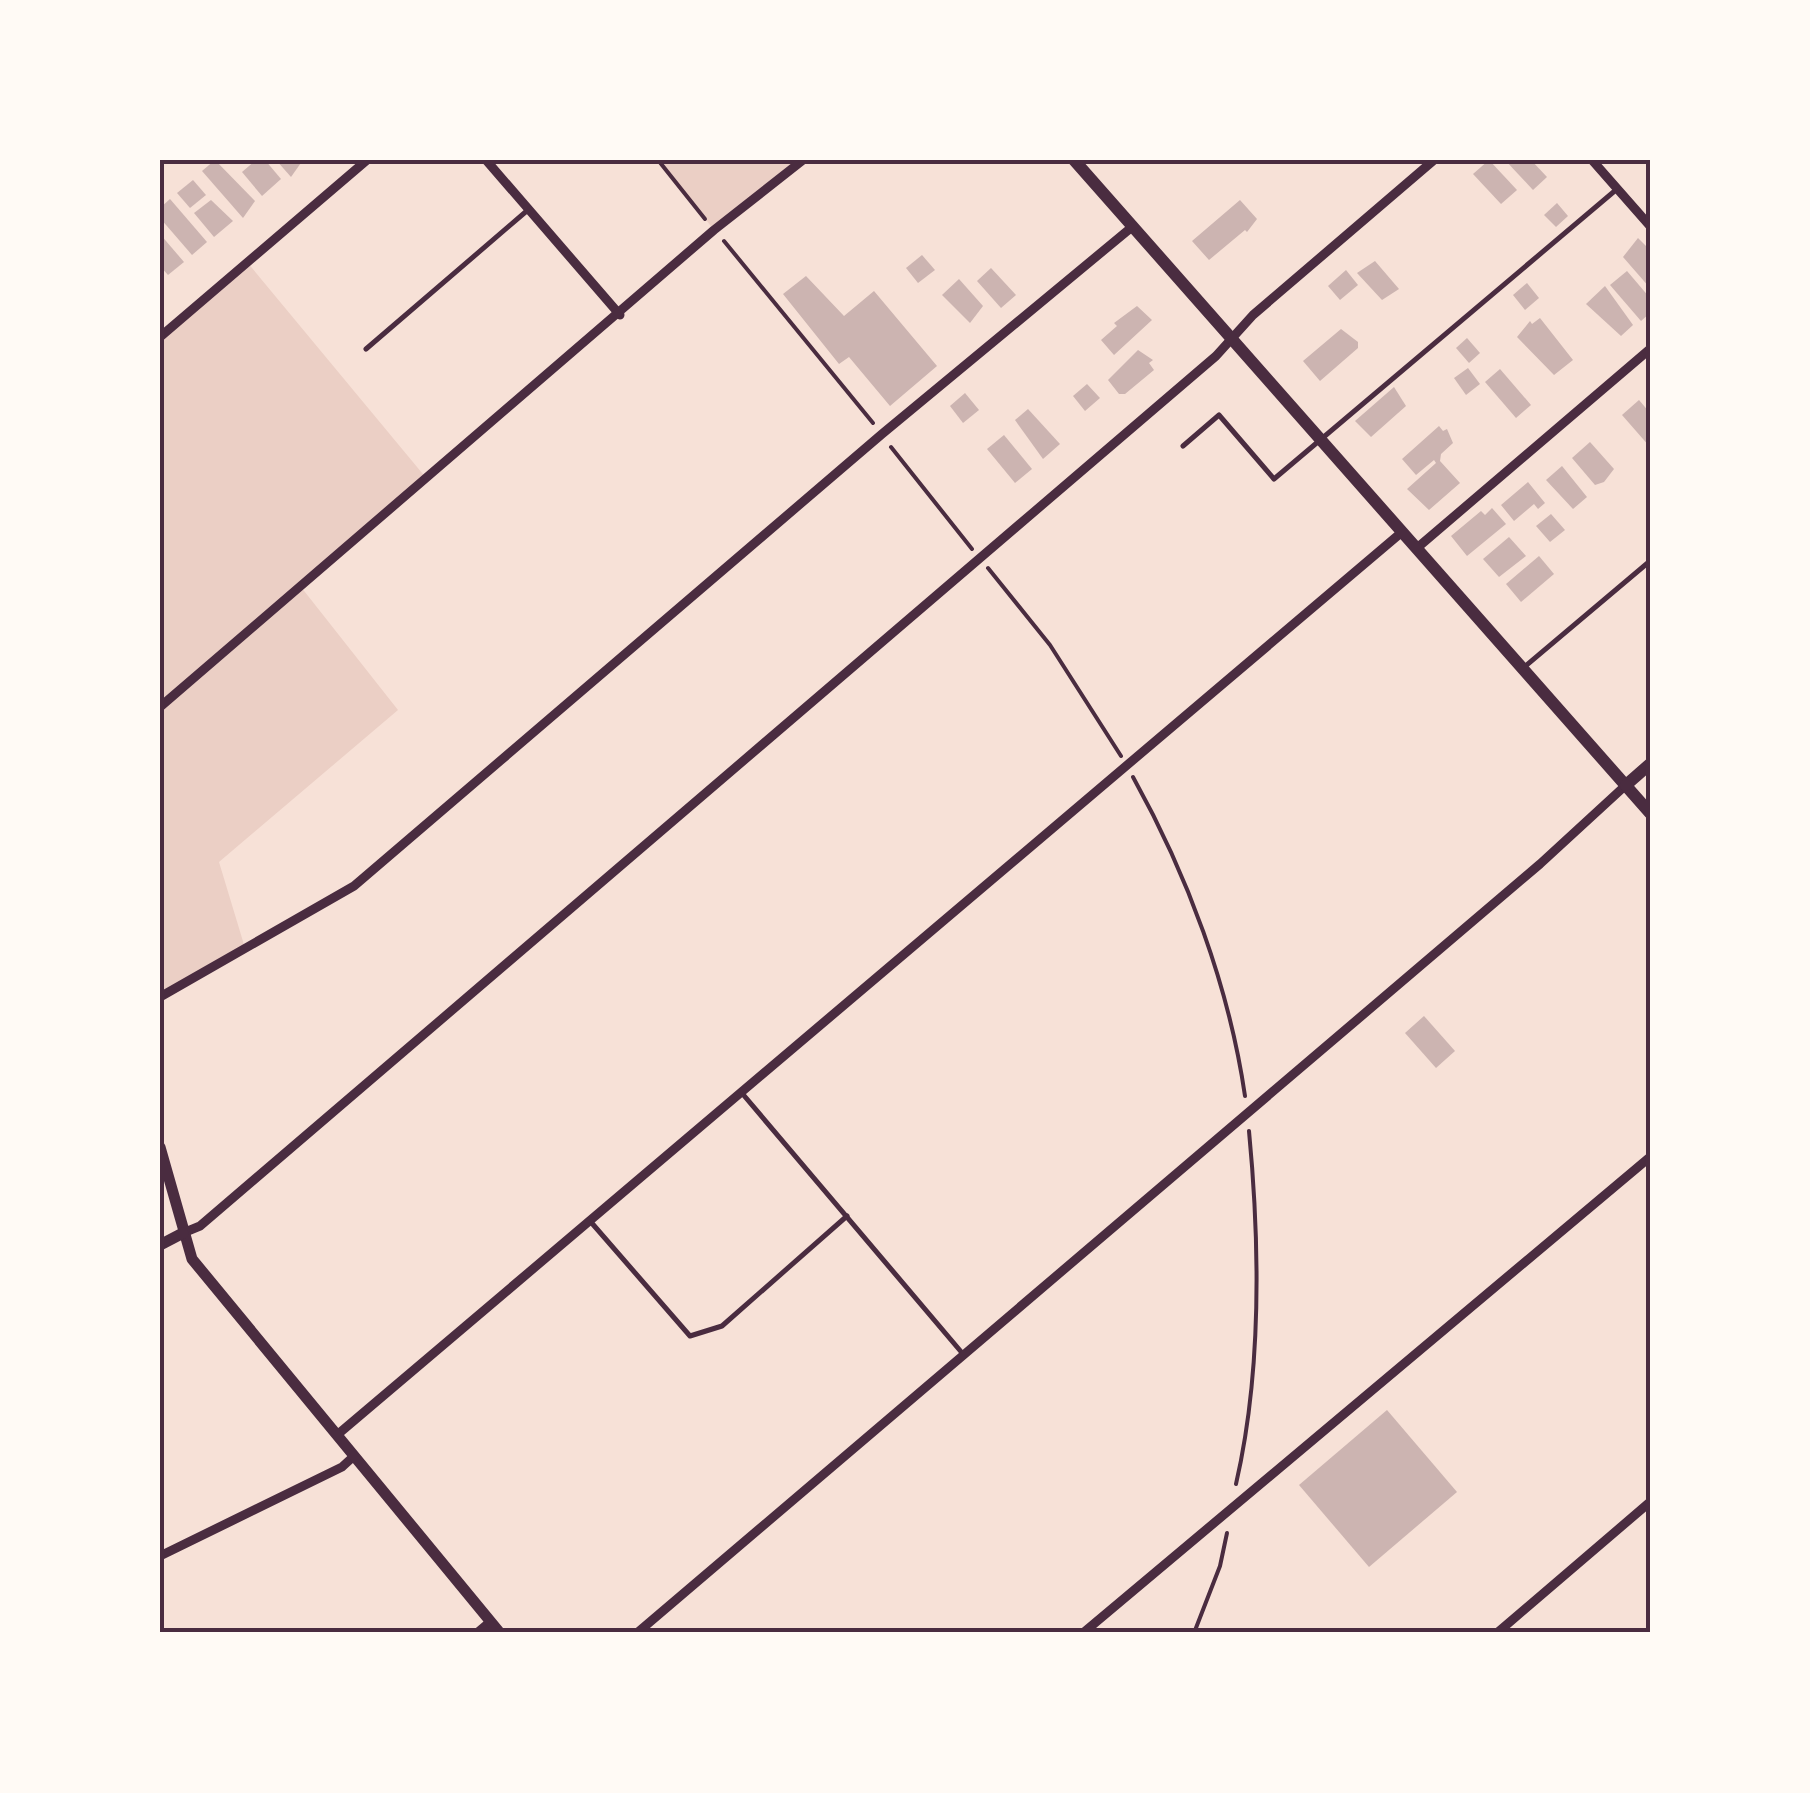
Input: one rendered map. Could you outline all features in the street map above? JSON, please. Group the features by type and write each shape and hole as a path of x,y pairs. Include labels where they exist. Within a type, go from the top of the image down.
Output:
{"main road":[{"path":"1074,160 1650,813"},
{"path":"1626,785 1650,764"}],"street":[{"path":"160,337 366,160"},
{"path":"486,160 620,314"},
{"path":"160,707 714,230 803,160"},
{"path":"1592,160 1650,226"},
{"path":"160,1245 200,1226 1233,338 1431,161"},
{"path":"160,996 354,886 882,434 1132,227"},
{"path":"1417,548 1650,349"},
{"path":"336,1435 1402,532"},
{"path":"638,1633 1540,864 1626,785"},
{"path":"160,1147 192,1259 500,1633"},
{"path":"1083,1633 1650,1157"},
{"path":"160,1556 342,1467 354,1456"},
{"path":"1505,1630 1650,1502"},
{"path":"477,1633 490,1622"}],"lane":[{"path":"1182,446 1219,415 1274,478 1618,190"},
{"path":"366,349 529,209"},
{"path":"1523,668 1650,561"},
{"path":"741,1092 963,1354"},
{"path":"589,1220 690,1336 722,1326 847,1216"}],"path":[{"path":"658,160 707,221"},
{"path":"722,238 872,422"},
{"path":"892,447 970,547"},
{"path":"986,566 1050,645 1121,756"},
{"path":"1132,775 1167,838 1204,939 1230,1026 1246,1100"},
{"path":"1235,1490 1250,1424 1254,1332 1254,1187 1248,1125"},
{"path":"1194,1633 1224,1544"}],"shaded area":[{"path":"658,160 803,160 714,230"},
{"path":"247,262 427,479 301,587 398,710 219,862 245,948 160,997 160,337"}],"building":[{"path":"215,160 255,201 243,218 202,171"},
{"path":"256,160 265,160 281,179 262,196 242,172"},
{"path":"276,160 303,160 291,177"},
{"path":"1489,160 1517,190 1501,204 1473,174"},
{"path":"1505,160 1531,160 1547,177 1533,190"},
{"path":"193,180 206,195 190,208 177,193"},
{"path":"170,199 207,242 192,255 160,218 160,208"},
{"path":"211,200 233,221 214,237 194,213"},
{"path":"1240,200 1257,219 1247,232 1209,260 1192,241"},
{"path":"1557,203 1568,216 1556,227 1544,215"},
{"path":"160,234 184,262 168,275 160,266"},
{"path":"1638,238 1650,250 1650,288 1623,257"},
{"path":"922,255 935,270 918,283 906,268"},
{"path":"1375,261 1399,289 1382,300 1357,273"},
{"path":"991,268 1016,295 1001,308 977,281"},
{"path":"1346,270 1358,285 1340,300 1328,286"},
{"path":"1627,271 1650,298 1650,313 1641,321 1610,285"},
{"path":"806,276 844,316 874,291 937,366 890,406 849,357 839,364 783,294"},
{"path":"959,279 983,306 970,323 942,295"},
{"path":"1527,283 1539,298 1525,310 1513,295"},
{"path":"1605,286 1633,325 1621,336 1586,304"},
{"path":"1137,306 1152,320 1114,355 1101,340 1117,326 1114,323"},
{"path":"1540,318 1573,360 1554,375 1517,337 1530,321 1532,324"},
{"path":"1341,329 1358,342 1358,348 1320,381 1303,361"},
{"path":"1467,338 1480,353 1469,363 1456,348"},
{"path":"1138,350 1153,360 1149,363 1154,370 1125,394 1119,394 1108,380"},
{"path":"1468,368 1480,384 1466,395 1454,378"},
{"path":"1500,369 1531,405 1516,418 1485,382"},
{"path":"1087,384 1100,398 1085,411 1073,396"},
{"path":"1394,387 1406,406 1371,437 1355,421"},
{"path":"965,393 979,410 963,423 950,406"},
{"path":"1639,400 1650,413 1650,447 1622,415"},
{"path":"1028,409 1060,444 1043,459 1015,420"},
{"path":"1439,426 1443,431 1447,429 1453,443 1441,454 1440,461 1460,483 1429,510 1407,489 1436,463 1434,460 1416,475 1402,459"},
{"path":"1004,435 1032,469 1015,483 987,449"},
{"path":"1590,442 1614,469 1604,482 1595,485 1572,458"},
{"path":"1562,466 1587,497 1573,509 1546,480"},
{"path":"1528,482 1545,503 1538,509 1534,504 1514,521 1501,505"},
{"path":"1492,508 1506,524 1467,556 1451,536 1481,511 1485,515"},
{"path":"1551,514 1565,530 1550,542 1536,526"},
{"path":"1509,537 1526,556 1499,577 1483,559"},
{"path":"1539,556 1554,574 1521,602 1506,584"},
{"path":"1424,1016 1455,1051 1436,1068 1405,1033"},
{"path":"1387,1410 1457,1492 1369,1567 1299,1485"}]}
